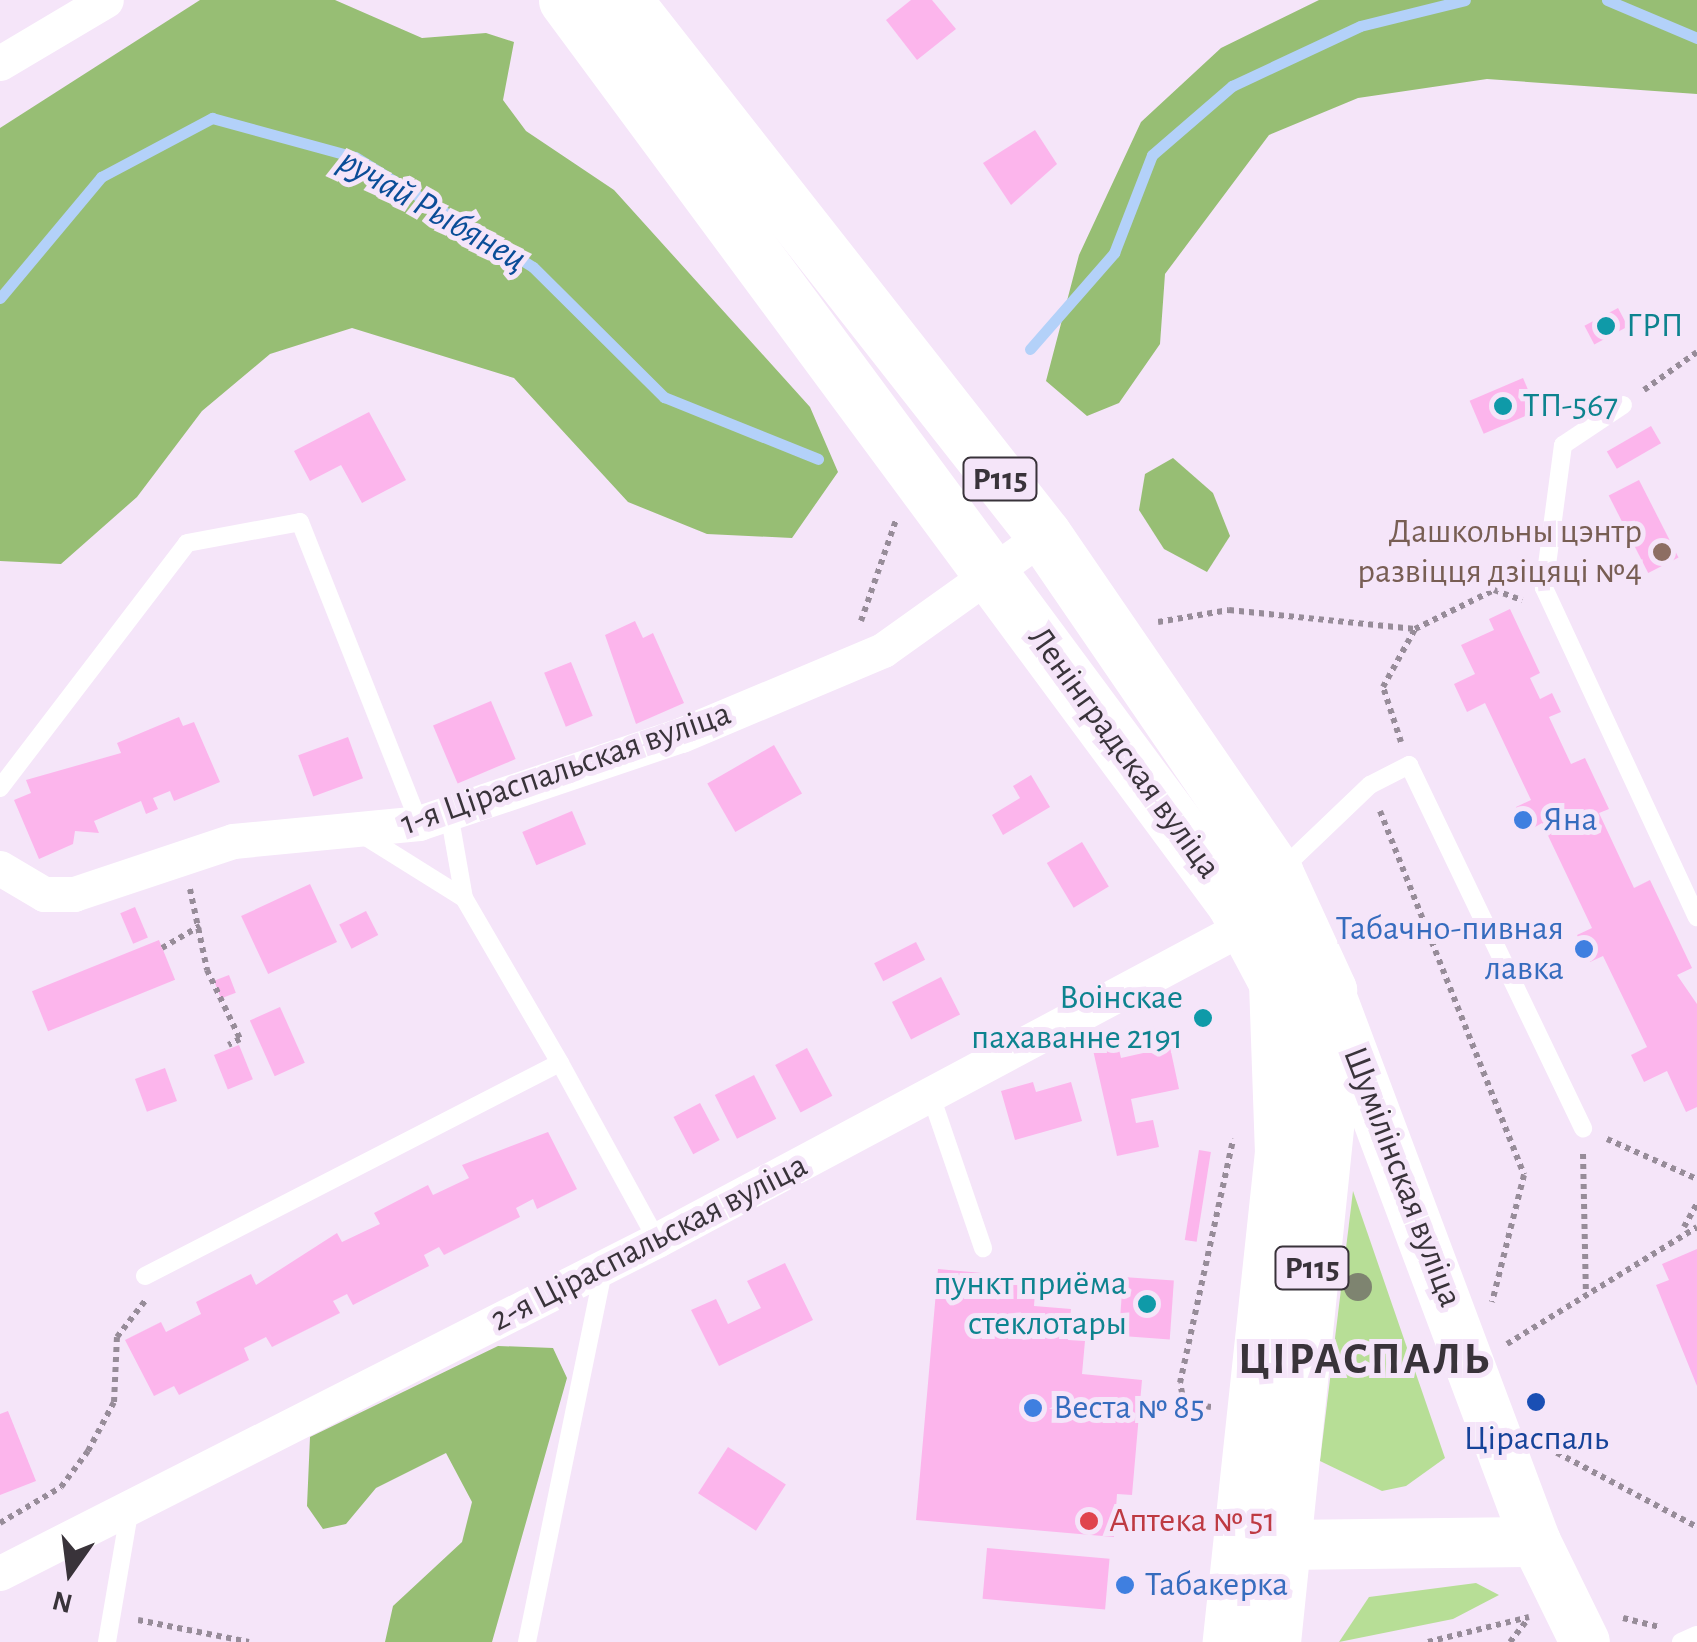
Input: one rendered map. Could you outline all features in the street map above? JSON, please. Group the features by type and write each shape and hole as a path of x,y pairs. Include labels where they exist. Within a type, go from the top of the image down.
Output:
{"main road":[{"name":"Ленінградская вуліца","path":"566,0 994,575 1260,897 1329,990 1329,1100 1263,1542 1230,1642"},
{"name":"Ленінградская вуліца","path":"624,0 1044,535 1260,897 1276,982 1284,1103 1263,1542 1273,1642"},
{"name":"Шумілінская вуліца","path":"1329,990 1536,1542 1595,1628"},
{"path":"1263,1542 1536,1542"}],"street":[{"path":"0,63 106,0"},
{"name":"1-я Ціраспальская вуліца","path":"0,868 44,894 74,894 180,854 233,841 363,834 434,818 681,735 837,670 994,575 1044,535"},
{"name":"2-я Ціраспальская вуліца","path":"0,1573 657,1240 931,1096 1260,897"}],"lane":[{"path":"1623,406 1563,445 1544,588 1697,917"},
{"path":"0,788 188,542 300,522 434,818 464,898 657,1240"},
{"path":"1260,897 1370,785 1409,765 1583,1128"},
{"path":"363,834 464,898"},
{"path":"145,1276 560,1063"},
{"path":"931,1096 983,1248"},
{"path":"527,1642 604,1267"},
{"path":"108,1642 130,1507"},
{"path":"1681,1642 1697,1635"}],"path":[{"path":"1623,406 1697,352"},
{"path":"837,670 874,596 902,499"},
{"path":"1150,623 1229,610 1415,629 1494,590 1531,607"},
{"path":"1409,765 1382,688 1415,629"},
{"path":"1370,785 1524,1176 1488,1318"},
{"path":"180,854 200,926 207,970 240,1039 228,1044"},
{"path":"162,948 200,926"},
{"path":"1222,1409 1184,1402 1180,1383 1235,1126"},
{"path":"1586,1294 1583,1128 1697,1180"},
{"path":"1498,1350 1684,1228 1697,1204"},
{"path":"1684,1228 1697,1227"},
{"path":"0,1523 62,1488 88,1451 114,1402 117,1337 146,1299 145,1276"},
{"path":"1533,1440 1697,1528"},
{"path":"112,1616 250,1642"},
{"path":"1428,1642 1530,1617 1510,1642"},
{"path":"1595,1628 1666,1629"}],"green space":[{"path":"200,0 335,0 422,38 486,33 514,42 503,100 526,131 614,190 810,407 838,472 792,538 707,534 628,502 514,378 352,328 270,354 202,411 137,497 61,564 0,561 0,128"},
{"path":"1319,0 1697,0 1697,94 1487,79 1358,98 1269,135 1165,274 1160,344 1119,403 1087,416 1046,381 1079,255 1141,122 1221,48"},
{"path":"1173,458 1213,493 1230,536 1207,572 1164,549 1139,510 1145,474"},
{"path":"1353,1191 1445,1458 1406,1486 1382,1491 1320,1461"},
{"path":"498,1346 553,1348 567,1378 492,1642 385,1642 393,1606 462,1542 472,1502 446,1453 376,1488 346,1524 323,1529 307,1506 310,1437"},
{"path":"1476,1583 1499,1595 1453,1619 1339,1642 1369,1597"}],"building":[{"path":"911,0 932,0 956,29 917,60 886,20"},
{"path":"1035,130 1057,164 1011,205 983,163"},
{"name":"ГРП","path":"1618,308 1628,327 1594,344 1584,326"},
{"name":"ТП-567","path":"1523,378 1537,411 1484,434 1470,401"},
{"path":"369,412 406,480 362,503 341,465 310,481 294,451"},
{"path":"1651,426 1661,443 1617,469 1607,452"},
{"path":"1639,480 1678,558 1648,573 1609,495"},
{"path":"1510,609 1540,673 1530,678 1540,699 1552,693 1561,712 1549,717 1571,764 1585,758 1609,809 1599,813 1634,888 1650,880 1692,968 1677,975 1697,1004 1697,1107 1686,1112 1667,1071 1644,1082 1631,1055 1647,1047 1603,956 1590,962 1577,935 1592,928 1542,823 1528,831 1516,807 1531,800 1485,703 1467,712 1454,684 1475,674 1461,645 1494,630 1489,619"},
{"path":"635,621 643,638 653,633 684,703 636,724 605,635"},
{"path":"571,662 593,716 566,727 544,673"},
{"path":"491,701 516,759 458,784 433,726"},
{"path":"179,717 183,726 194,722 220,782 174,801 170,791 153,798 158,809 146,814 141,801 94,821 99,833 75,831 73,844 39,859 14,800 31,793 26,780 121,753 117,743"},
{"path":"348,737 363,778 313,796 298,755"},
{"path":"774,745 802,793 735,832 707,784"},
{"path":"1031,775 1050,807 1003,835 992,815 1020,798 1013,786"},
{"path":"572,811 586,844 536,865 522,832"},
{"path":"1082,842 1109,887 1074,908 1047,863"},
{"path":"310,884 337,942 268,974 241,916"},
{"path":"135,907 148,937 133,944 120,913"},
{"path":"366,911 378,935 352,949 339,925"},
{"path":"159,940 175,980 48,1031 32,991"},
{"path":"916,942 925,960 883,981 874,963"},
{"path":"229,975 236,993 221,998 214,981"},
{"path":"941,977 960,1014 911,1039 892,1002"},
{"path":"280,1007 305,1063 275,1076 250,1020"},
{"path":"239,1045 253,1079 228,1089 214,1055"},
{"path":"1118,1045 1121,1058 1170,1047 1179,1089 1131,1099 1136,1123 1153,1120 1159,1147 1117,1156 1093,1050"},
{"path":"807,1048 832,1096 801,1113 775,1065"},
{"path":"165,1068 177,1101 147,1112 135,1079"},
{"path":"754,1075 776,1119 737,1139 715,1095"},
{"path":"1033,1082 1036,1092 1071,1082 1082,1121 1015,1140 1001,1091"},
{"path":"700,1103 720,1140 693,1154 674,1117"},
{"path":"548,1132 577,1189 537,1209 533,1199 516,1208 520,1217 444,1255 439,1247 424,1255 429,1266 353,1305 347,1294 333,1301 340,1313 272,1347 266,1337 244,1348 249,1360 179,1395 174,1386 154,1396 125,1340 161,1322 166,1332 201,1314 196,1302 251,1274 256,1285 337,1233 342,1242 380,1224 374,1213 428,1185 433,1195 469,1178 462,1165"},
{"path":"1199,1150 1211,1152 1197,1242 1185,1240"},
{"path":"1697,1249 1697,1386 1656,1285 1669,1280 1662,1264"},
{"path":"785,1263 813,1320 719,1366 691,1310 716,1299 728,1324 761,1308 747,1281"},
{"name":"Веста № 85","path":"938,1269 1036,1278 1034,1306 1071,1309 1068,1340 1085,1341 1082,1374 1142,1380 1132,1495 1117,1494 1114,1537 916,1520"},
{"name":"пункт приёма стеклотары","path":"1123,1277 1174,1281 1170,1339 1119,1336"},
{"path":"8,1411 36,1481 0,1495 0,1414"},
{"path":"728,1447 786,1485 756,1531 698,1493"},
{"path":"987,1548 1110,1559 1105,1610 983,1599"},
{"name":"Табакерка","path":"1118,1573 1135,1575 1132,1597 1115,1595"}],"waterway":[{"name":"ручай Рыбянец","path":"1030,349 1114,253 1152,155 1232,86 1360,26 1465,0"},
{"name":"ручай Рыбянец","path":"1607,0 1697,38"},
{"name":"ручай Рыбянец","path":"0,298 101,177 212,118 355,157 533,267 664,397 818,459"}],"place":[{"name":"ГРП","path":"1606,326"},
{"name":"ТП-567","path":"1503,406"},
{"name":"Дашкольны цэнтр развіцця дзіцяці №4","path":"1662,552"},
{"name":"Яна","path":"1523,820"},
{"name":"Табачно-пивная лавка","path":"1584,949"},
{"name":"Воінскае пахаванне 2191","path":"1203,1018"},
{"name":"пункт приёма стеклотары","path":"1147,1304"},
{"name":"Ціраспаль","path":"1536,1402"},
{"name":"Веста № 85","path":"1033,1408"},
{"name":"Аптека № 51","path":"1089,1521"},
{"name":"Табакерка","path":"1125,1585"}],"district":[{"name":"ЦІРАСПАЛЬ","path":"1365,1360"}]}
